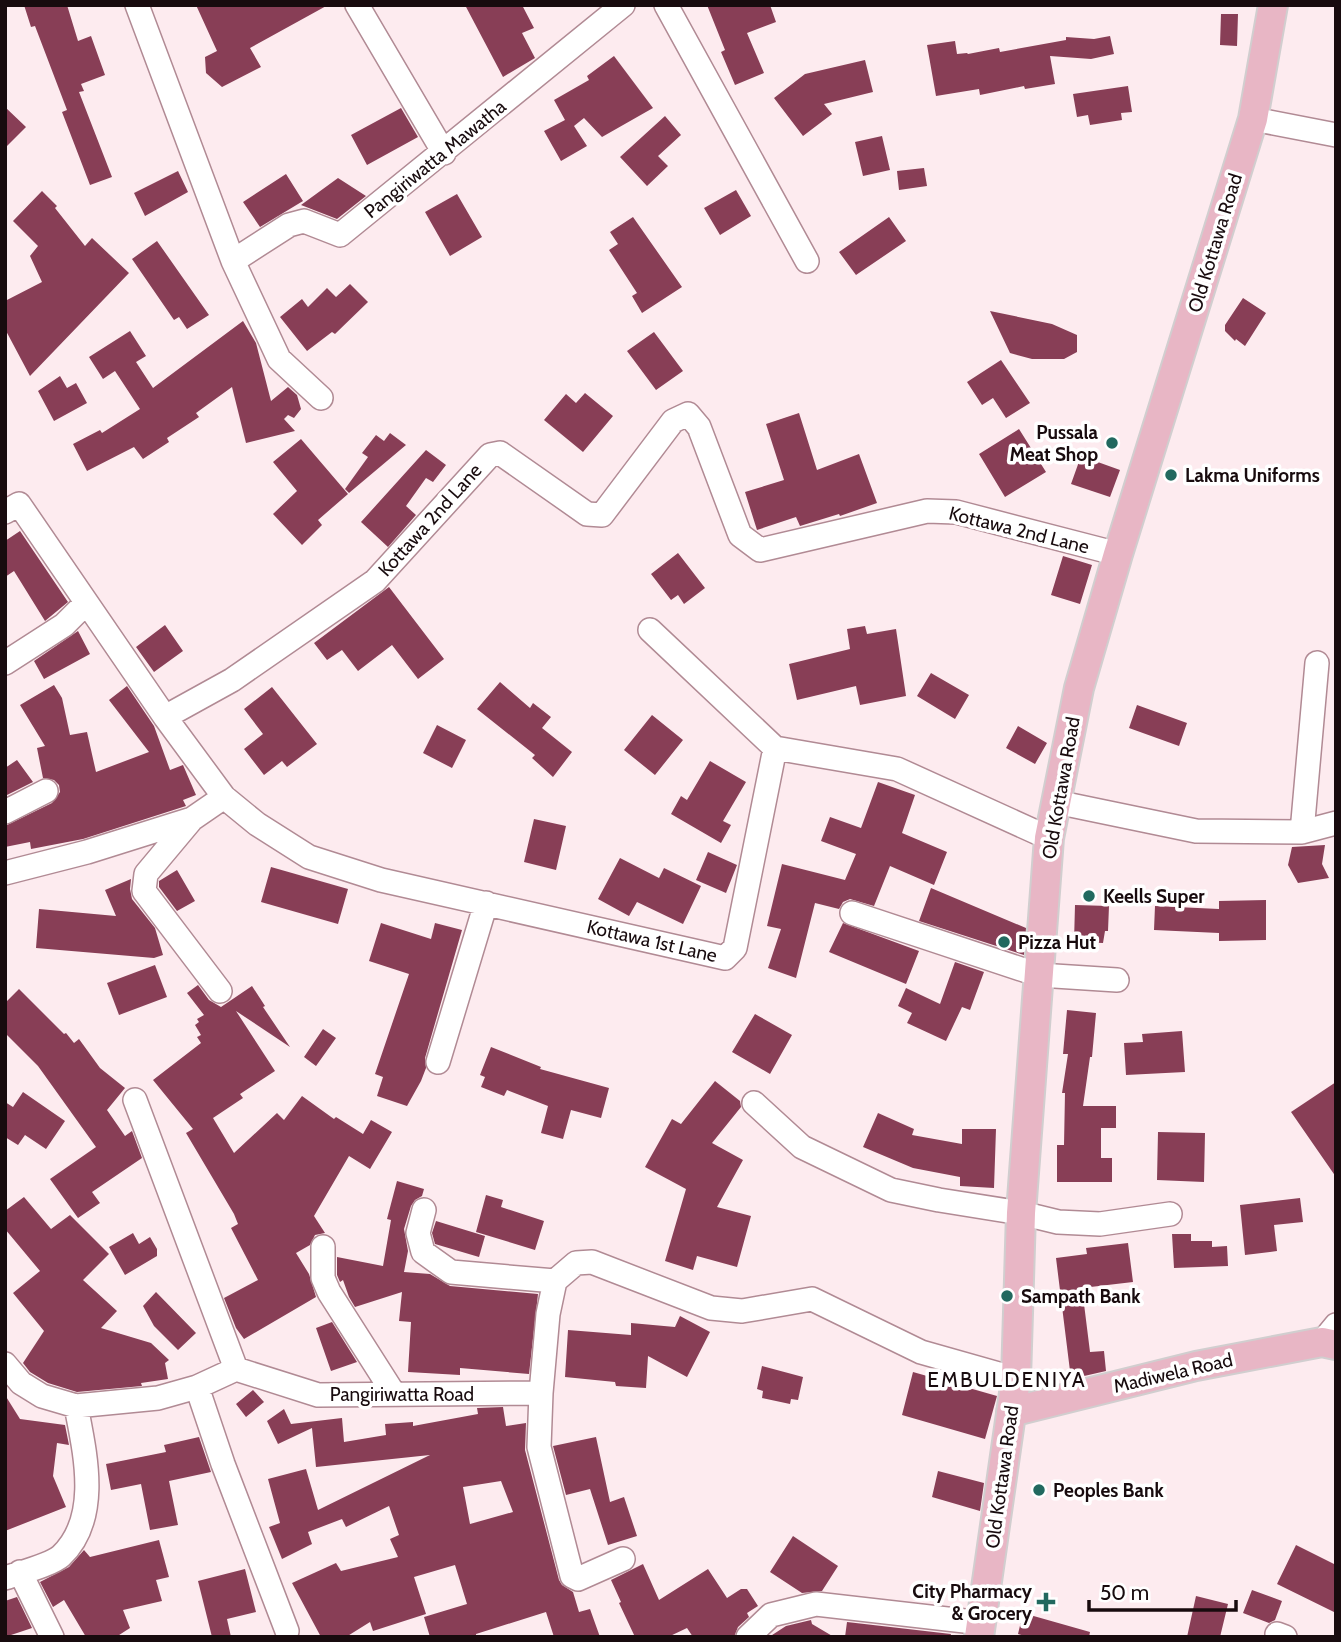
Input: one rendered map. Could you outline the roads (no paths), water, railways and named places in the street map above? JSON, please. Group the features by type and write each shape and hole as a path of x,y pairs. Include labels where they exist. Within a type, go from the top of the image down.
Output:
{"main road":[{"name":"Old Kottawa Road","path":"981,1630 1016,1379 1021,1213 1049,838 1079,688 1118,554 1254,119 1273,5"},
{"name":"Madiwela Road","path":"1011,1412 1196,1366 1331,1337"}],"street":[{"path":"137,5 233,261 279,359 321,398"},
{"path":"358,5 444,153"},
{"name":"Pangiriwatta Mawatha","path":"233,261 289,225 304,221 340,235 623,5"},
{"path":"666,5 807,261"},
{"path":"1254,119 1336,135"},
{"name":"Kottawa 2nd Lane","path":"165,717 232,680 374,582 490,455 500,453 587,514 602,515 673,421 688,414 699,427 740,535 760,550 927,510 956,512 1118,554"},
{"name":"Kottawa 1st Lane","path":"5,512 19,504 165,717 224,797 257,824 309,856 380,880 725,958 735,948 775,748"},
{"path":"5,663 64,625 86,603"},
{"path":"650,630 775,748 897,769 1049,838"},
{"path":"1302,832 1317,663"},
{"path":"5,812 46,791"},
{"path":"220,992 144,891 146,874 192,819 224,797"},
{"path":"1056,802 1196,831 1302,832 1336,823"},
{"path":"5,873 87,852 192,819"},
{"path":"438,1062 486,903"},
{"path":"852,913 1039,975 1117,980"},
{"path":"5,1364 22,1383 42,1396 76,1406 158,1398 197,1387 236,1369 135,1100"},
{"path":"754,1103 802,1147 891,1190 1058,1222 1100,1224 1170,1214"},
{"path":"424,1210 418,1233 423,1252 451,1272 555,1281"},
{"path":"323,1247 323,1278 329,1292 394,1394"},
{"path":"623,1559 578,1579 572,1576 539,1447 548,1314 555,1281 576,1264 592,1262 711,1308 742,1311 812,1299 921,1352 1016,1379"},
{"name":"Pangiriwatta Road","path":"236,1369 318,1395 541,1393"},
{"path":"197,1387 223,1464 287,1631"},
{"path":"52,1637 13,1575 60,1558 81,1529 89,1474 76,1406"},
{"path":"748,1637 771,1615 816,1604 981,1630"}],"place":[{"name":"Pussala Meat Shop","path":"1112,443"},
{"name":"Lakma Uniforms","path":"1171,475"},
{"name":"Keells Super","path":"1089,896"},
{"name":"Pizza Hut","path":"1004,942"},
{"name":"Sampath Bank","path":"1007,1296"},
{"name":"Peoples Bank","path":"1039,1490"},
{"name":"City Pharmacy & Grocery","path":"1046,1602"}],"district":[{"name":"EMBULDENIYA","path":"1007,1379"}]}
